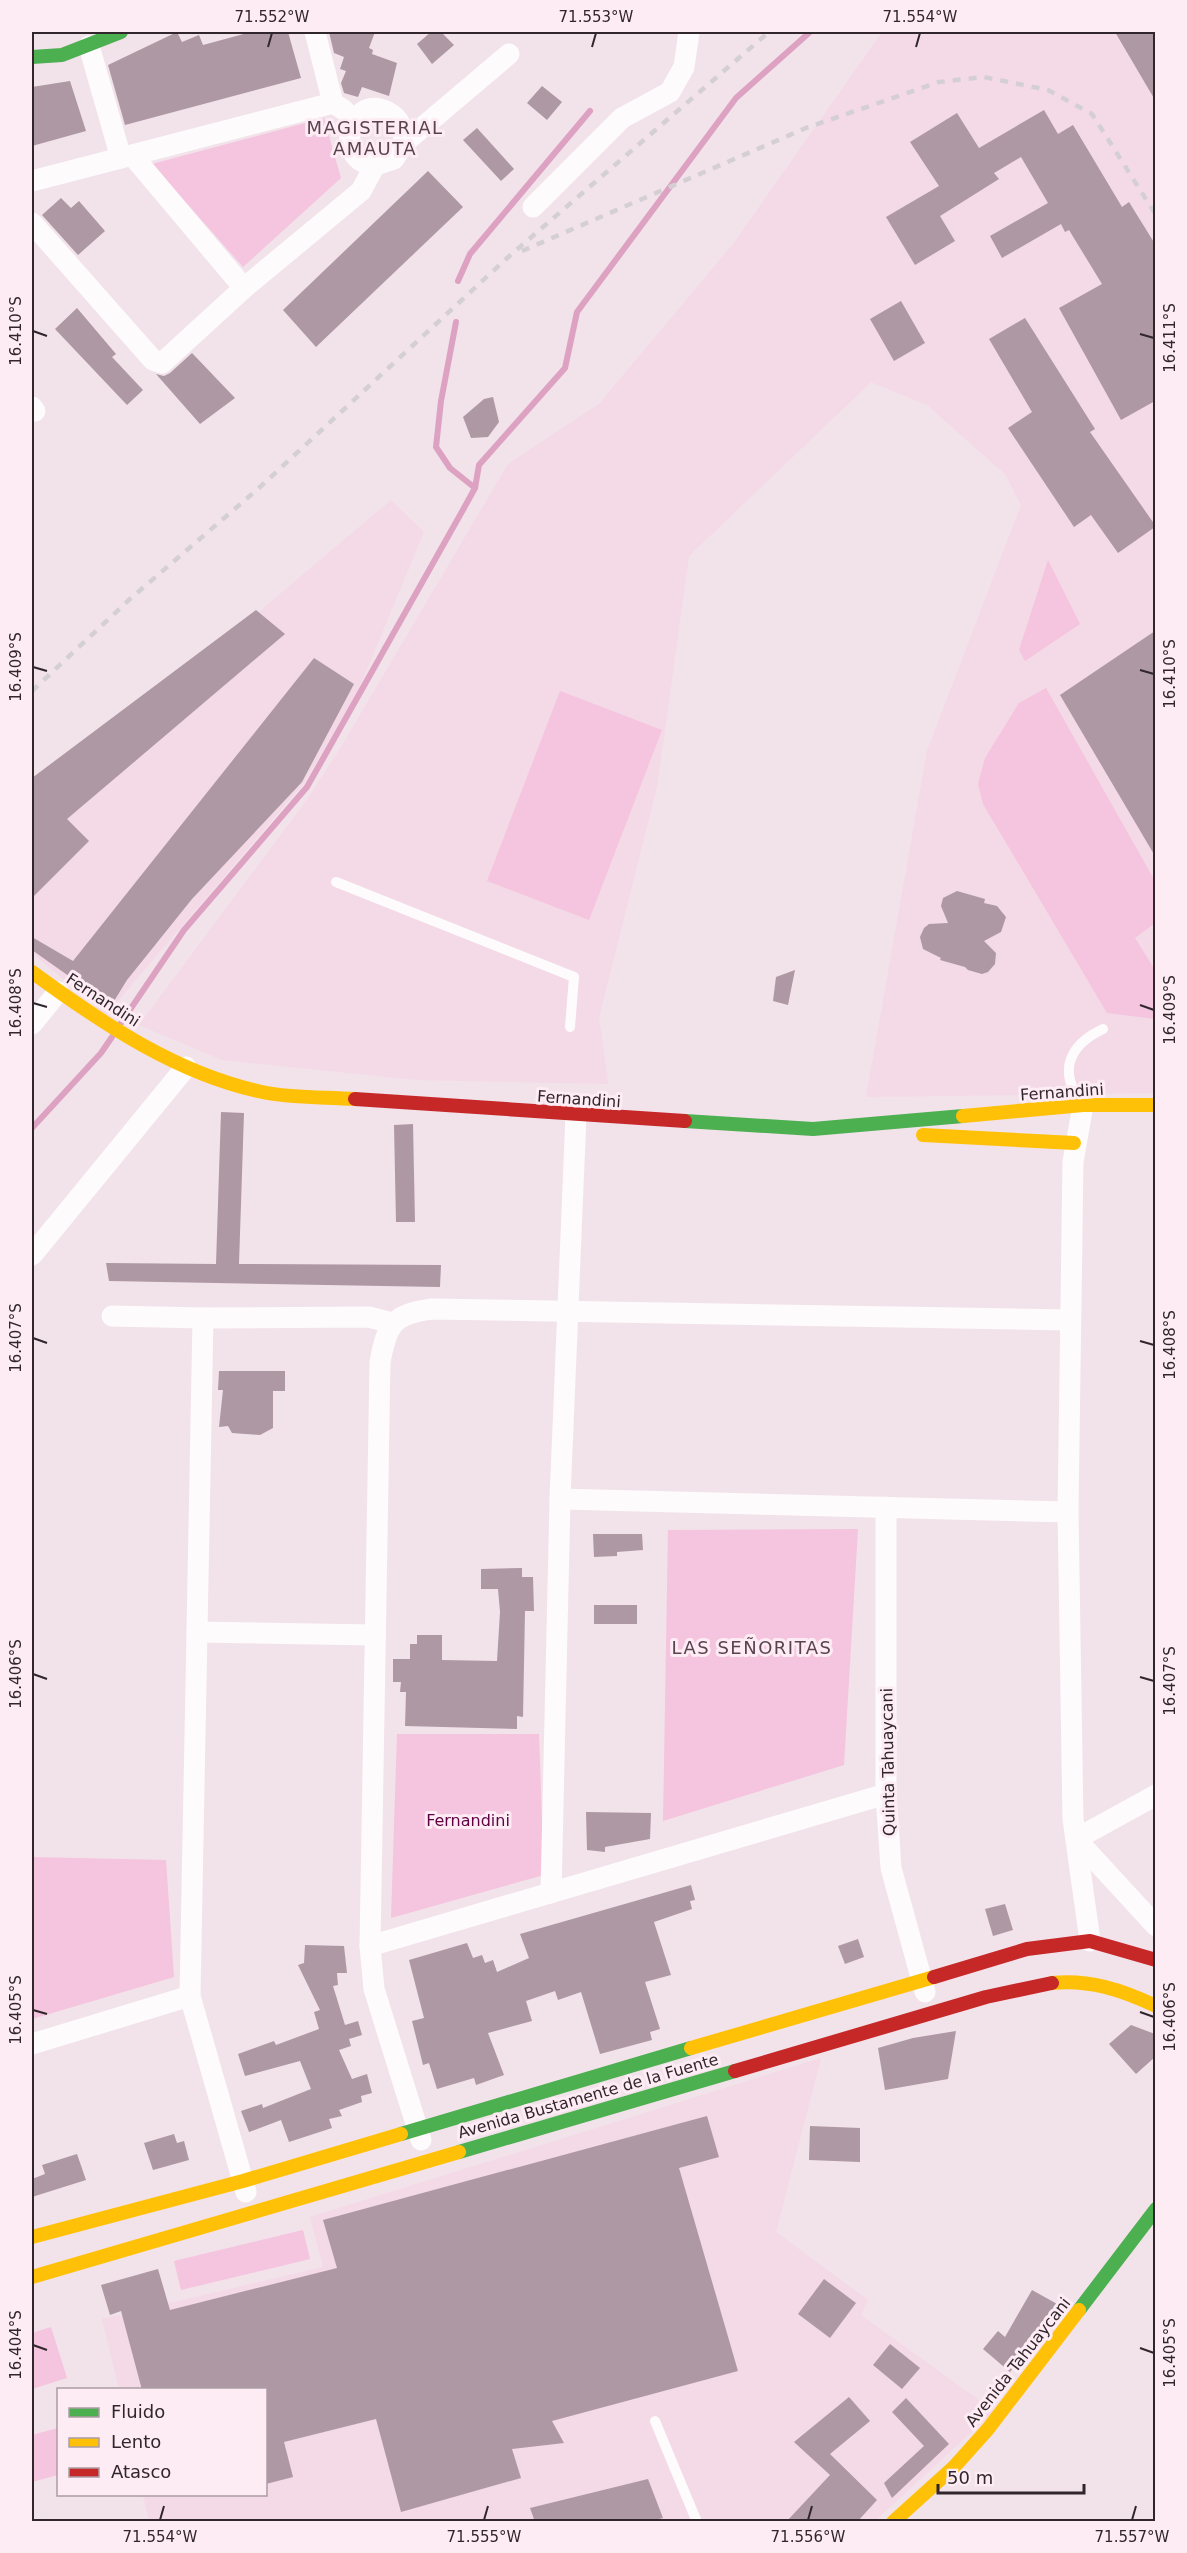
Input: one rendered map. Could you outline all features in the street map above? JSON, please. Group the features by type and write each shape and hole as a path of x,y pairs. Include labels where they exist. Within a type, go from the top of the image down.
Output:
{"main road":[{"path":"32,57 62,55 121,32"},
{"name":"Fernandini","path":"32,972 103,1022 186,1067 213,1079 269,1094 813,1129 1083,1105 1155,1105"},
{"path":"813,1129 1074,1143"},
{"name":"Avenida Bustamente de la Fuente","path":"32,2237 243,2181 1027,1949 1090,1941 1155,1960"},
{"name":"Avenida Bustamente de la Fuente","path":"32,2277 931,2013 1038,1985 1082,1982 1130,1994 1155,2006"},
{"name":"Avenida Tahuaycani","path":"893,2522 954,2467 988,2429 1155,2209"}],"street":[{"path":"315,32 333,103 355,118"},
{"path":"533,207 622,118 670,92 684,67 689,32"},
{"path":"89,46 127,157 244,288"},
{"path":"404,143 403,128 395,116 382,109 368,110 355,118 348,132 351,147 360,159 375,165 394,159 404,143 509,54"},
{"path":"32,181 333,103"},
{"path":"32,223 153,360 162,363 244,288 361,190 375,165"},
{"path":"32,1024 58,992"},
{"path":"32,1255 186,1067"},
{"path":"1083,1105 1074,1143 1068,1512 1073,1819 1090,1941"},
{"path":"551,1893 560,1499 576,1115"},
{"path":"426,2161 374,1989 370,1947 380,1362 384,1339 392,1323 410,1312 432,1309 1070,1320"},
{"path":"112,1316 369,1317 392,1323"},
{"path":"202,1318 190,1996 251,2212"},
{"path":"560,1499 1068,1512"},
{"name":"Quinta Tahuaycani","path":"886,1507 886,1794 891,1868 931,2013"},
{"path":"197,1632 375,1635"},
{"path":"370,1947 886,1794"},
{"path":"1076,1839 1155,1795"},
{"path":"1076,1839 1155,1926"},
{"path":"32,2044 190,1996"}],"lane":[{"path":"336,882 574,977 570,1027"},
{"path":"1083,1105 1072,1089 1068,1071 1073,1052 1086,1037 1103,1029"},
{"path":"655,2421 697,2522"}],"shaded area":[{"path":"882,32 1155,32 1155,1093 866,1097 927,751 1021,505 1005,474 927,405 871,382 689,556 657,787 599,1017 608,1084 416,1080 222,1060 139,1025 303,805 338,752 508,464 599,404 733,244"},
{"path":"391,500 424,532 358,691 304,783 106,1015 32,953 32,804"},
{"path":"821,2058 776,2232 868,2300 861,2315 994,2411 875,2521 149,2521 143,2496 267,2496 267,2388 119,2388 102,2319 323,2267 310,2217"}],"green space":[{"path":"324,118 341,178 243,267 152,164"},
{"path":"1048,560 1080,624 1025,661 1019,650"},
{"path":"1046,688 1155,881 1155,923 1135,938 1155,970 1155,1019 1107,1013 983,804 978,784 985,758 1019,703"},
{"path":"560,691 662,730 589,920 487,881"},
{"path":"858,1529 844,1765 663,1821 668,1530"},
{"name":"Fernandini","path":"397,1734 539,1734 544,1875 391,1918"},
{"path":"32,1857 166,1860 174,1977 32,2019"},
{"path":"303,2230 310,2259 181,2290 174,2261"},
{"path":"51,2327 67,2378 32,2389 32,2333"},
{"path":"57,2428 57,2475 32,2482 32,2435"}],"building":[{"path":"177,32 182,42 199,35 203,45 251,32 288,32 301,78 125,125 108,65"},
{"path":"329,32 375,32 369,48 373,50 372,54 397,63 389,96 362,87 358,97 344,93 341,83 346,71 340,69 344,57 334,53"},
{"path":"431,32 441,32 454,45 432,64 417,44"},
{"path":"1115,32 1155,32 1155,100"},
{"path":"70,81 86,131 32,146 32,87"},
{"path":"542,86 562,102 547,120 527,103"},
{"path":"1044,110 1058,134 1073,125 1122,207 1129,202 1155,244 1155,401 1121,420 1059,308 1102,284 1069,230 1065,232 1061,224 1002,258 990,236 1048,203 1021,157 994,173 999,179 940,216 955,241 915,265 886,217 939,186 910,142 957,113 979,148"},
{"path":"477,128 514,169 501,181 463,140"},
{"path":"428,171 463,207 316,347 283,310"},
{"path":"61,198 71,208 79,201 105,231 78,255 42,215"},
{"path":"901,301 925,343 894,361 870,319"},
{"path":"77,308 116,354 112,357 143,390 127,405 55,329"},
{"path":"1025,318 1095,429 1090,432 1155,525 1118,553 1091,515 1074,527 1008,428 1032,412 989,339"},
{"path":"192,353 235,398 200,424 156,374 164,376 170,373"},
{"path":"493,397 499,422 488,437 471,438 463,417 484,399"},
{"path":"256,610 285,634 67,819 89,841 32,898 32,778"},
{"path":"1155,631 1155,856 1060,695"},
{"path":"314,658 354,684 302,782 192,899 127,980 111,1006 32,950 32,937 73,961"},
{"path":"957,891 985,899 984,903 997,906 1006,917 1001,932 984,941 996,953 995,964 988,972 982,974 968,970 965,967 940,960 941,958 923,949 920,937 924,928 929,924 948,923 941,906 943,898"},
{"path":"795,970 788,1005 773,1001 776,977"},
{"path":"221,1112 244,1113 239,1264 441,1265 440,1287 109,1281 106,1263 216,1264"},
{"path":"413,1124 415,1222 396,1222 394,1125"},
{"path":"219,1371 285,1371 285,1391 273,1391 273,1428 260,1435 232,1433 228,1426 219,1427 223,1390 218,1390"},
{"path":"593,1534 642,1534 643,1550 617,1552 617,1556 594,1557"},
{"path":"522,1568 522,1577 533,1577 534,1611 525,1611 523,1717 517,1716 517,1729 405,1726 406,1692 400,1692 401,1682 393,1682 393,1659 410,1659 410,1644 417,1644 417,1635 442,1635 442,1660 497,1661 500,1612 498,1589 481,1589 481,1569"},
{"path":"594,1605 637,1605 637,1624 594,1624"},
{"path":"586,1812 651,1813 650,1839 605,1847 605,1852 587,1850"},
{"path":"691,1885 695,1900 690,1901 692,1909 654,1922 671,1975 645,1982 660,2029 650,2032 652,2040 600,2054 581,1992 558,2000 555,1991 526,2001 532,2021 488,2033 504,2075 476,2085 474,2078 437,2089 429,2063 423,2065 412,2021 424,2018 409,1960 467,1943 473,1958 482,1955 485,1963 493,1960 497,1972 529,1958 520,1934"},
{"path":"1005,1904 1013,1930 993,1936 985,1909"},
{"path":"858,1939 864,1957 845,1964 838,1946"},
{"path":"305,1945 344,1946 347,1973 337,1973 338,1985 333,1986 345,2025 358,2021 362,2035 349,2039 351,2046 339,2050 352,2079 367,2074 372,2093 361,2096 362,2102 339,2110 342,2116 329,2119 332,2128 289,2142 281,2120 249,2132 241,2111 262,2104 263,2108 311,2089 300,2061 245,2076 238,2054 274,2041 276,2045 319,2029 314,2012 320,2010 298,1965 304,1963"},
{"path":"1131,2025 1155,2034 1155,2057 1136,2074 1109,2044"},
{"path":"956,2031 948,2079 885,2090 878,2048 913,2038"},
{"path":"707,2116 719,2157 679,2168 738,2371 552,2421 564,2443 512,2449 521,2478 401,2512 376,2419 284,2442 293,2477 267,2484 267,2388 141,2388 121,2311 110,2315 101,2285 158,2269 170,2310 337,2268 323,2220"},
{"path":"810,2126 860,2128 860,2162 809,2160"},
{"path":"174,2134 177,2143 184,2141 189,2160 153,2170 144,2143"},
{"path":"77,2154 86,2180 32,2197 32,2179 45,2174 42,2165"},
{"path":"824,2279 856,2303 830,2338 798,2314"},
{"path":"1032,2290 1059,2305 1010,2372 983,2349 998,2331 1005,2337"},
{"path":"890,2344 920,2368 902,2389 873,2365"},
{"path":"849,2397 870,2421 830,2454 877,2500 857,2522 786,2522 830,2475 794,2442"},
{"path":"906,2398 949,2444 892,2498 884,2483 924,2446 892,2412"},
{"path":"648,2479 663,2518 646,2522 535,2522 530,2508"}],"waterway":[{"path":"121,1023 184,930 307,787 475,488 479,465 565,368 577,312 736,98 810,32"},
{"path":"458,281 470,254 590,111"},
{"path":"456,322 441,401 436,447 450,468 475,488"},
{"path":"32,1128 101,1053 112,1037"}],"railway":[{"path":"32,691 130,599 259,488 506,259 769,32"},
{"path":"522,251 806,128 939,82 984,77 1048,90 1092,114 1156,215"}],"traffic: fast":[{"path":"32,57 62,55 121,32"},
{"path":"685,1121 813,1129 963,1116"},
{"path":"401,2134 691,2048"},
{"path":"459,2152 735,2071"},
{"path":"1079,2310 1156,2209"}],"traffic: slow":[{"path":"32,972 115,1029 173,1061 204,1074 267,1093 355,1099"},
{"path":"963,1116 1083,1105 1156,1105"},
{"path":"923,1135 1074,1143"},
{"path":"691,2048 934,1977"},
{"path":"1052,1983 1092,1984 1131,1995 1156,2006"},
{"path":"32,2237 243,2181 401,2134"},
{"path":"32,2277 459,2152"},
{"path":"893,2522 954,2467 988,2429 1079,2310"}],"traffic: jam":[{"path":"355,1099 685,1121"},
{"path":"934,1977 1027,1949 1090,1941 1156,1960"},
{"path":"735,2071 986,1997 1052,1983"}],"district":[{"name":"MAGISTERIAL AMAUTA","path":"375,137"},
{"name":"LAS SEÑORITAS","path":"752,1647"}]}
